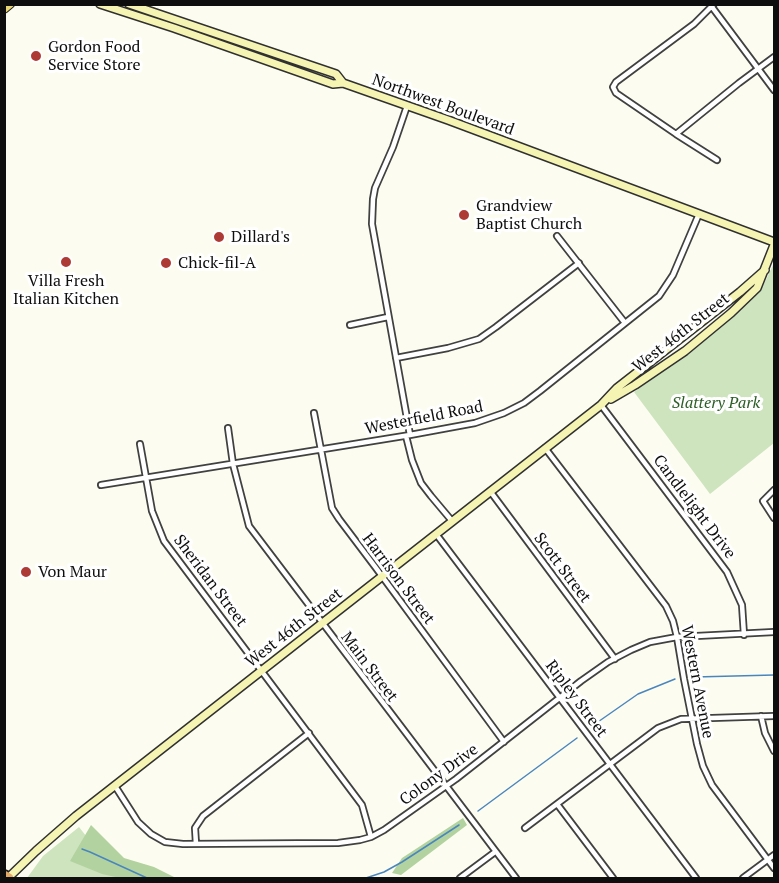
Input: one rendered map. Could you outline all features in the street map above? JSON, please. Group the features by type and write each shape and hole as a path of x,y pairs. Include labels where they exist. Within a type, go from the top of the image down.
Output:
{"highway":[{"path":"4,875 9,878"}],"main road":[{"path":"4,9 10,4"}],"street":[{"name":"Northwest Boulevard","path":"100,4 333,84 343,83 448,120 774,243"},
{"path":"129,4 336,74 343,83"},
{"path":"717,159 619,95 613,87 616,82 694,24 713,6 774,90"},
{"path":"676,134 774,57"},
{"path":"407,106 393,147 375,188 373,235 412,459 422,483 452,521"},
{"name":"Westerfield Road","path":"101,485 408,435 475,423 504,413 524,403 659,296 674,275 699,214"},
{"path":"557,236 625,323"},
{"name":"West 46th Street","path":"9,878 56,833 261,670 601,405 635,385 724,319 757,288 774,243"},
{"path":"396,358 448,348 479,339 579,262"},
{"name":"West 46th Street","path":"601,405 617,388 765,270"},
{"path":"350,325 388,317"},
{"name":"Candlelight Drive","path":"601,405 727,572 742,605 744,635"},
{"name":"Harrison Street","path":"314,413 333,508 339,519 504,742"},
{"name":"Main Street","path":"228,428 233,464 249,526 516,879"},
{"name":"Sheridan Street","path":"140,444 152,511 164,541 362,805 371,837"},
{"name":"Western Avenue","path":"545,448 666,606 674,621 703,766 712,785 774,868"},
{"name":"Scott Street","path":"490,491 615,659"},
{"path":"773,491 763,501 774,518"},
{"name":"Ripley Street","path":"436,534 696,879"},
{"name":"Colony Drive","path":"115,786 138,822 150,834 165,842 196,844 338,843 360,840 384,830 445,787 608,662 650,642 677,638 774,632"},
{"path":"761,716 765,733 774,751"},
{"path":"525,828 658,728 681,719 774,716"},
{"path":"196,844 195,828 203,816 309,733"},
{"path":"557,804 613,879"},
{"path":"460,879 495,852"},
{"path":"743,879 774,855"}],"green space":[{"name":"Slattery Park","path":"774,263 774,443 710,494 634,392 713,332 761,290"},
{"path":"463,818 467,825 401,875 392,873 402,858"},
{"path":"91,825 124,858 154,867 176,878 120,878 102,874 70,861"},
{"path":"79,827 116,874 130,878 27,878 43,856"}],"waterway":[{"path":"695,677 774,675"},
{"path":"595,724 638,694 675,679"},
{"path":"478,811 577,738"},
{"path":"366,878 384,872 402,862 459,825"},
{"path":"82,849 147,878"}],"place":[{"name":"Gordon Food Service Store","path":"36,56"},
{"name":"Grandview Baptist Church","path":"464,215"},
{"name":"Dillard's","path":"219,237"},
{"name":"Villa Fresh Italian Kitchen","path":"66,262"},
{"name":"Chick-fil-A","path":"166,263"},
{"name":"Von Maur","path":"26,572"}]}
